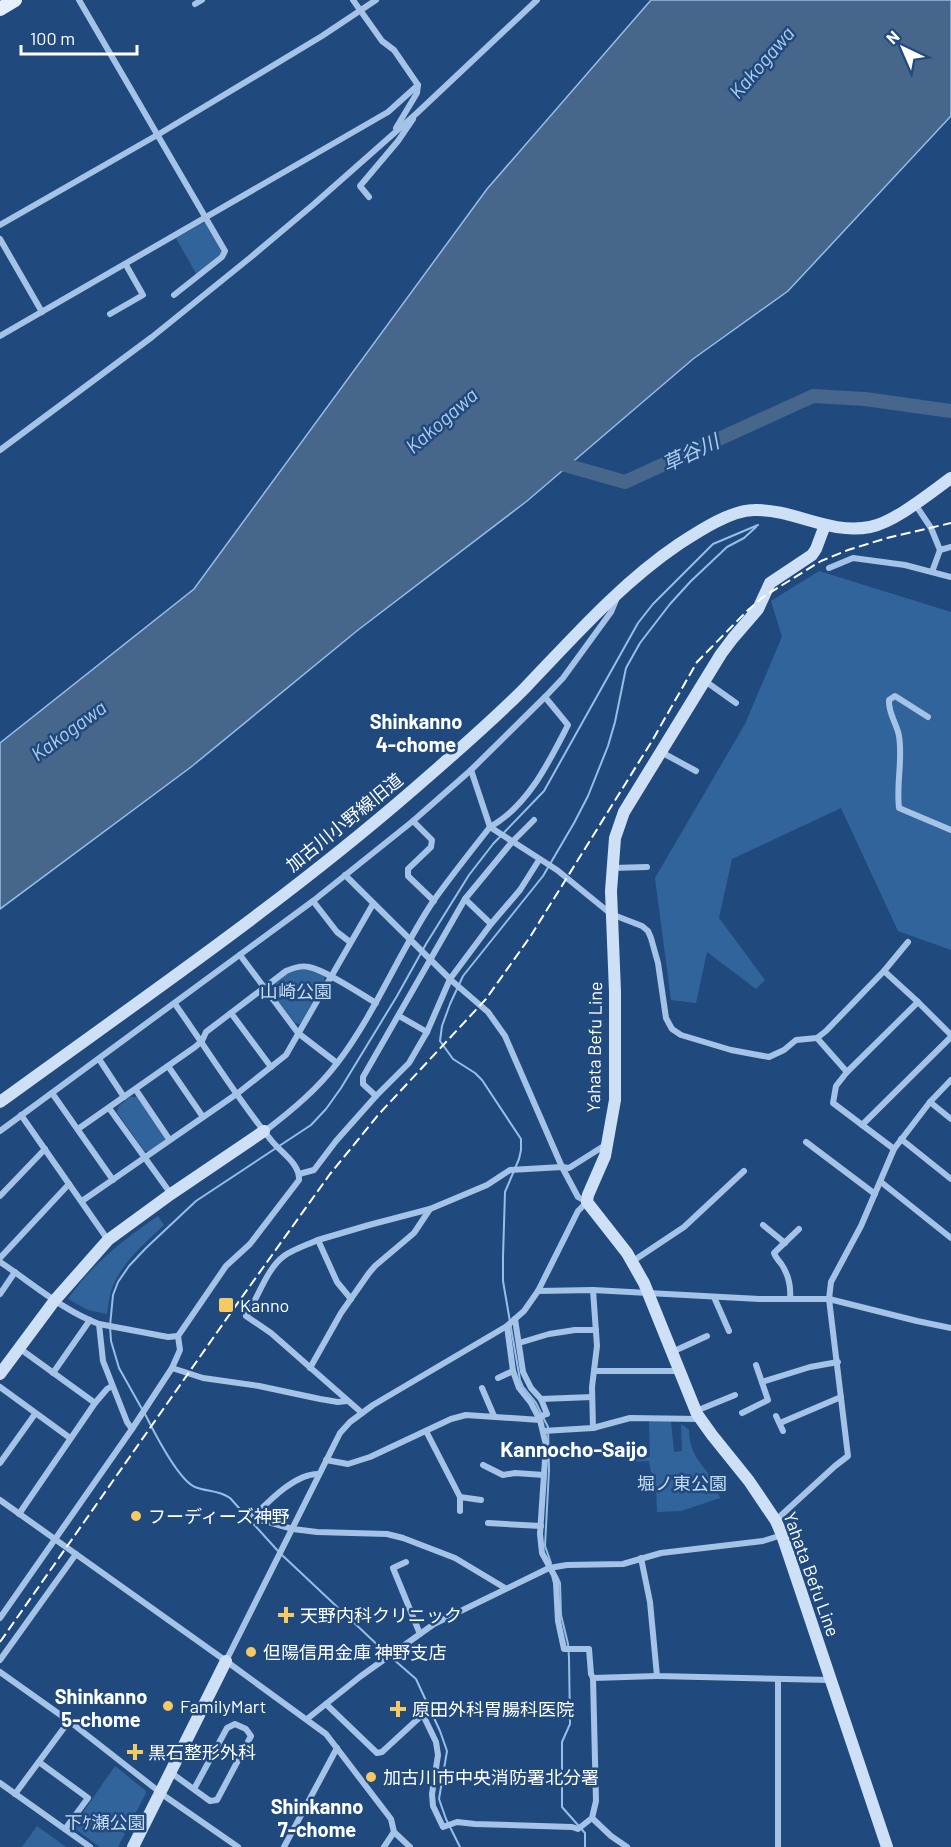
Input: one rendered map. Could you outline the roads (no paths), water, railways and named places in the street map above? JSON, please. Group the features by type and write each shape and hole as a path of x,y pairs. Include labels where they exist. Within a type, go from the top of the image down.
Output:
{"main road":[{"path":"0,9 15,0"},
{"path":"825,525 849,528 872,526 893,517 951,478"},
{"name":"加古川小野線旧道","path":"0,1102 272,904 378,819 494,719 618,593 646,568 679,544 714,523 731,515 751,510 781,513 825,525"},
{"name":"Yahata Befu Line","path":"825,525 812,555 770,583 758,609 733,638 704,681 624,812 615,838 611,915 615,992 615,1100 605,1156 588,1195 588,1202 633,1261 698,1415 749,1481 776,1521 887,1847"},
{"path":"0,1374 55,1300 108,1240 264,1131"},
{"path":"132,1847 226,1661"}],"street":[{"path":"79,0 225,251 225,254 174,295"},
{"path":"195,4 202,0"},
{"path":"354,0 382,41 394,50 418,85 417,93 398,123 395,132"},
{"path":"0,225 159,134 322,36 376,0"},
{"path":"0,450 152,337 231,274 417,113 537,0"},
{"path":"0,336 388,112 418,85"},
{"path":"369,197 360,186 398,141 417,113"},
{"path":"0,239 42,312"},
{"path":"110,314 142,294 126,265"},
{"path":"915,503 931,528 940,550 932,572"},
{"path":"940,550 951,547"},
{"path":"829,568 853,558 905,565 951,577"},
{"path":"0,1131 313,901 413,821 471,770 546,697 563,678 611,612 618,593"},
{"path":"704,681 736,703"},
{"path":"928,717 894,696 889,700 889,707 899,735 900,766 897,790 899,807 951,830"},
{"path":"264,1131 285,1116 319,1084 337,1063 360,1030 434,901 463,860 518,804 548,763 568,724 546,697"},
{"path":"661,752 696,771"},
{"path":"471,770 492,828 557,870 611,915 642,926 648,932 658,963 666,1018 672,1029 681,1035 731,1050 769,1057 784,1050 796,1040 818,1038 908,942"},
{"path":"376,1096 363,1084 363,1077 465,899 512,842 534,820"},
{"path":"413,821 432,840 431,846 408,869 408,876 434,901"},
{"path":"299,1174 314,1170 336,1141 409,1063 427,1032 451,980 491,924 520,890 539,860"},
{"path":"613,868 646,867"},
{"path":"226,1661 340,1432 374,1405 507,1326 524,1311 538,1291 578,1211 588,1202 578,1197 562,1167 505,1036 488,1012 451,980 345,876"},
{"path":"465,899 491,924"},
{"path":"313,901 337,932 350,942"},
{"path":"82,1201 237,1093 286,1055 373,904"},
{"path":"240,955 298,1033 337,1063"},
{"path":"78,1129 202,1041 206,1032 286,970 309,967 376,1003"},
{"path":"862,1125 951,1036 884,970"},
{"path":"894,1149 833,1103 836,1086 847,1071 918,1002"},
{"path":"0,1618 172,1368 180,1350 178,1336 226,1266 250,1244 299,1180 296,1166 272,1142 175,1004"},
{"path":"231,1013 271,1066"},
{"path":"399,1016 427,1032"},
{"path":"818,1038 847,1071"},
{"path":"99,1059 124,1097"},
{"path":"168,1066 203,1117"},
{"path":"776,1521 848,1456 830,1299 831,1282 861,1226 894,1149 930,1102 951,1080"},
{"path":"135,1090 169,1139"},
{"path":"52,1093 113,1180"},
{"path":"930,1102 951,1119"},
{"path":"109,1107 171,1194"},
{"path":"21,1115 108,1240"},
{"path":"901,1139 951,1179"},
{"path":"806,1142 875,1194"},
{"path":"362,1413 271,1333 246,1316 281,1258 318,1240 430,1209 487,1185 510,1170 569,1168 606,1144"},
{"path":"0,1196 45,1149"},
{"path":"633,1261 684,1227 744,1172"},
{"path":"881,1182 951,1238"},
{"path":"69,1184 0,1260 55,1300 99,1324 168,1337 178,1336"},
{"path":"310,1368 351,1299 375,1266 414,1233 430,1209"},
{"path":"763,1225 785,1243"},
{"path":"790,1299 791,1287 774,1253 800,1229"},
{"path":"318,1240 337,1282 351,1299"},
{"path":"0,1294 15,1272"},
{"path":"538,1291 593,1290 714,1297 830,1299 951,1328"},
{"path":"593,1290 597,1346 592,1397 593,1428"},
{"path":"714,1297 729,1331"},
{"path":"326,1460 348,1464 359,1461 451,1419 466,1415 539,1419 547,1414 523,1372 515,1319"},
{"path":"53,1373 90,1320"},
{"path":"99,1324 103,1361 127,1422 132,1429"},
{"path":"326,1704 377,1753 382,1752 420,1717 424,1717 437,1748 432,1794 433,1806 443,1827 457,1822 578,1829 592,1818 596,1802 593,1678 589,1649 564,1649 558,1621 556,1583 542,1553 541,1526 546,1444 539,1419 531,1403 519,1388 513,1371 507,1326"},
{"path":"519,1342 549,1334 596,1330"},
{"path":"672,1352 707,1336"},
{"path":"19,1348 95,1403"},
{"path":"762,1382 810,1367 838,1362"},
{"path":"742,1413 768,1400 756,1365"},
{"path":"172,1368 203,1378 268,1388 320,1400 348,1401"},
{"path":"498,1378 513,1371"},
{"path":"594,1371 680,1371"},
{"path":"19,1514 95,1403 112,1386"},
{"path":"0,1387 70,1438"},
{"path":"482,1388 494,1416"},
{"path":"543,1431 593,1428 630,1418 698,1415 735,1395"},
{"path":"541,1400 592,1397"},
{"path":"780,1424 841,1397"},
{"path":"0,1463 35,1414"},
{"path":"776,1416 783,1431"},
{"path":"426,1431 460,1497 460,1511"},
{"path":"483,1465 503,1475 515,1473 544,1475"},
{"path":"319,1474 311,1473 301,1477 253,1515 257,1519 317,1532 387,1534 403,1538 454,1558 505,1588"},
{"path":"460,1497 482,1500"},
{"path":"0,1501 326,1734 391,1819 394,1832 410,1847"},
{"path":"488,1523 501,1520 541,1526"},
{"path":"307,1719 434,1624 549,1568 567,1565 623,1564 677,1550 763,1541 782,1534"},
{"path":"0,1660 76,1554"},
{"path":"641,1558 651,1610 657,1676"},
{"path":"406,1562 393,1568 420,1634"},
{"path":"0,1672 69,1721 159,1792 238,1847"},
{"path":"593,1678 657,1676 831,1680"},
{"path":"778,1679 778,1847"},
{"path":"15,1794 69,1721"},
{"path":"170,1772 210,1801 217,1800 251,1736 246,1729 235,1724 227,1728 194,1789"},
{"path":"284,1847 338,1748"},
{"path":"39,1762 87,1798 65,1829"},
{"path":"0,1783 90,1847"},
{"path":"592,1818 610,1836 627,1847"},
{"path":"384,1847 394,1832"}],"water":[{"name":"Kakogawa","path":"651,0 951,0 951,116 788,291 693,359 527,501 358,630 191,767 0,909 0,743 194,589 487,189"}],"waterway":[{"name":"草谷川","path":"551,461 625,482 813,396 865,399 951,411"},
{"path":"142,1409 119,1368 111,1341 113,1295 118,1282 129,1266 196,1201 311,1125 326,1109 341,1088 469,875 493,844 544,791 638,623 653,604 713,544 758,525"},
{"path":"551,1563 545,1546 549,1470 548,1427 536,1403 520,1380 503,1281 505,1192 519,1159 521,1139 482,1080 453,1059 440,1041 442,1026 463,976 543,876 588,796 608,746 626,668 640,643 691,581 727,547 744,538 756,527"},
{"path":"145,1414 167,1455 188,1483 230,1498 278,1551"},
{"path":"282,1555 416,1679 447,1751 439,1799 460,1847"},
{"path":"557,1576 560,1583 561,1615 569,1658 570,1724 562,1742 562,1807 585,1833 585,1847"}],"railway":[{"path":"0,1642 330,1174 379,1114 486,999 530,937 652,741 697,662 763,597 821,561 887,538 951,523"}],"place":[{"name":"Kanno","path":"226,1305"},
{"name":"フーディーズ神野","path":"136,1516"},
{"name":"天野内科クリニック","path":"286,1615"},
{"name":"但陽信用金庫 神野支店","path":"251,1652"},
{"name":"FamilyMart","path":"168,1706"},
{"name":"原田外科胃腸科医院","path":"398,1709"},
{"name":"黒石整形外科","path":"135,1752"},
{"name":"加古川市中央消防署北分署","path":"371,1777"}],"district":[{"name":"Shinkanno 4-chome","path":"416,732"},
{"name":"Kannocho-Saijo","path":"574,1448"},
{"name":"Shinkanno 5-chome","path":"101,1708"},
{"name":"Shinkanno 7-chome","path":"317,1818"}],"park label":[{"name":"山崎公園","path":"296,991"},
{"name":"堀ノ東公園","path":"682,1483"},
{"name":"下ｹ瀬公園","path":"105,1822"}]}
